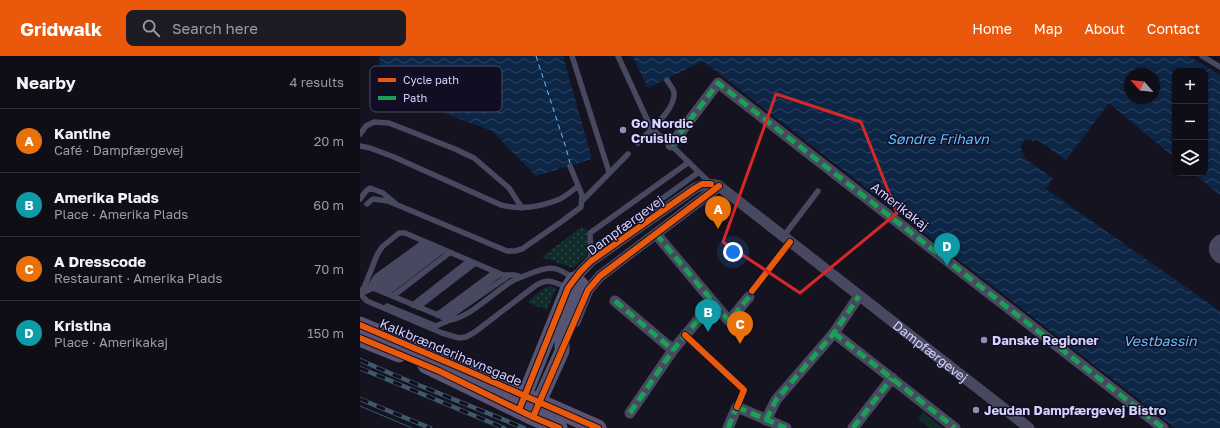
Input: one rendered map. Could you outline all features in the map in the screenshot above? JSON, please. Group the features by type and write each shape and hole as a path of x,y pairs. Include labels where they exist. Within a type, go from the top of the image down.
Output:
{"main road":[{"name":"Kalkbrænderihavnsgade","path":"360,325 529,406 560,428"},
{"name":"Kalkbrænderihavnsgade","path":"360,338 529,406 598,428"}],"street":[{"name":"Amerikakaj","path":"671,145 718,84 1164,428"},
{"name":"Dampfærgevej","path":"529,406 576,289 592,261 702,184 715,185 1029,428"},
{"name":"Dampfærgevej","path":"576,289 588,290 600,276 656,234 715,185"},
{"path":"656,234 729,321 750,294"},
{"path":"1220,240 1216,243 1214,248 1216,254 1220,258"},
{"name":"Dampfærgevej","path":"529,406 562,351 562,335 576,289"},
{"path":"766,420 776,400 834,333 859,296"},
{"path":"615,301 673,350"},
{"path":"630,413 673,350 713,302"},
{"path":"834,333 955,428"},
{"path":"853,428 892,378"},
{"path":"728,428 737,407 786,428"}],"lane":[{"path":"572,56 609,172"},
{"path":"618,56 652,128 715,185"},
{"path":"1202,56 1220,67"},
{"path":"638,143 668,112 673,103 674,92 667,80"},
{"path":"360,134 366,126 374,122 388,123 455,149 474,158 509,188 522,208"},
{"path":"360,146 394,157 501,205 511,208 540,206 561,198 578,186"},
{"path":"581,201 628,154"},
{"path":"592,261 590,233 689,162"},
{"path":"367,204 373,199 388,201 507,251 515,251 522,249 581,207 582,195 570,166"},
{"path":"591,250 699,172"},
{"path":"360,190 370,188 384,193 398,206"},
{"path":"360,199 370,188"},
{"path":"750,294 818,191"},
{"path":"360,293 382,247 399,234 405,234 497,273 508,276"},
{"path":"380,291 436,247"},
{"path":"380,291 436,247"},
{"path":"380,291 375,284 436,247"},
{"path":"416,306 472,262"},
{"path":"360,293 380,291 444,318 458,319 510,282 544,268 551,268 567,273 576,289"},
{"path":"360,293 368,298 436,326 497,273"},
{"path":"444,318 508,276 514,275 521,277"},
{"path":"360,284 362,285 360,293 367,301 442,333 459,338 466,337 475,332 541,283 552,281 576,289"}],"highlighted area":[{"path":"776,94 861,122 897,213 800,293 723,242"}],"green space":[{"path":"581,227 587,230 587,256 573,268 542,257"},
{"path":"550,286 556,288 547,310 527,302 544,288"},
{"path":"923,412 943,428 930,428 918,419"}],"water":[{"path":"380,56 563,56 592,159 536,176 492,131 441,112 502,112 502,66 379,66"},
{"path":"632,56 1189,56 1220,75 1220,195 1197,176 1208,176 1208,68 1172,68 1172,156 1109,103 1066,160 1036,139 1034,141 1026,140 1021,146 1022,152 1025,154 1023,157 1053,178 1046,189 1220,311 1220,428 1175,428 703,61 648,88"}],"ferry route":[{"path":"536,56 570,163"}],"tram line":[{"path":"360,406 412,428"}],"railway":[{"path":"360,360 524,428"},
{"path":"360,368 504,428"},
{"path":"360,399 430,428"}],"marked path":[{"path":"671,145 718,83 1163,428"},
{"path":"656,234 729,321 749,297"},
{"path":"766,420 776,400 834,333 859,296"},
{"path":"615,301 673,350"},
{"path":"630,413 673,350 713,302"},
{"path":"834,333 955,428"},
{"path":"853,428 892,378"},
{"path":"728,428 738,404"},
{"path":"737,407 786,428"}],"cycle path":[{"path":"519,410 568,288 580,272 591,261 695,188 702,184 711,184"},
{"path":"533,417 588,290 600,276 719,186"},
{"path":"752,291 790,242"},
{"path":"360,325 598,428"},
{"path":"685,335 744,390 737,407"},
{"path":"360,338 439,371 533,417 559,428"}],"place":[{"name":"Go Nordic Cruisline","path":"623,130"},
{"name":"Kantine","path":"718,229"},
{"name":"Kristina","path":"947,266"},
{"name":"Amerika Plads","path":"708,332"},
{"name":"Danske Regioner","path":"984,340"},
{"name":"A Dresscode","path":"740,344"},
{"name":"Jeudan Dampfærgevej Bistro","path":"976,410"}],"water label":[{"name":"Søndre Frihavn","path":"938,139"},
{"name":"Vestbassin","path":"1160,341"}]}
